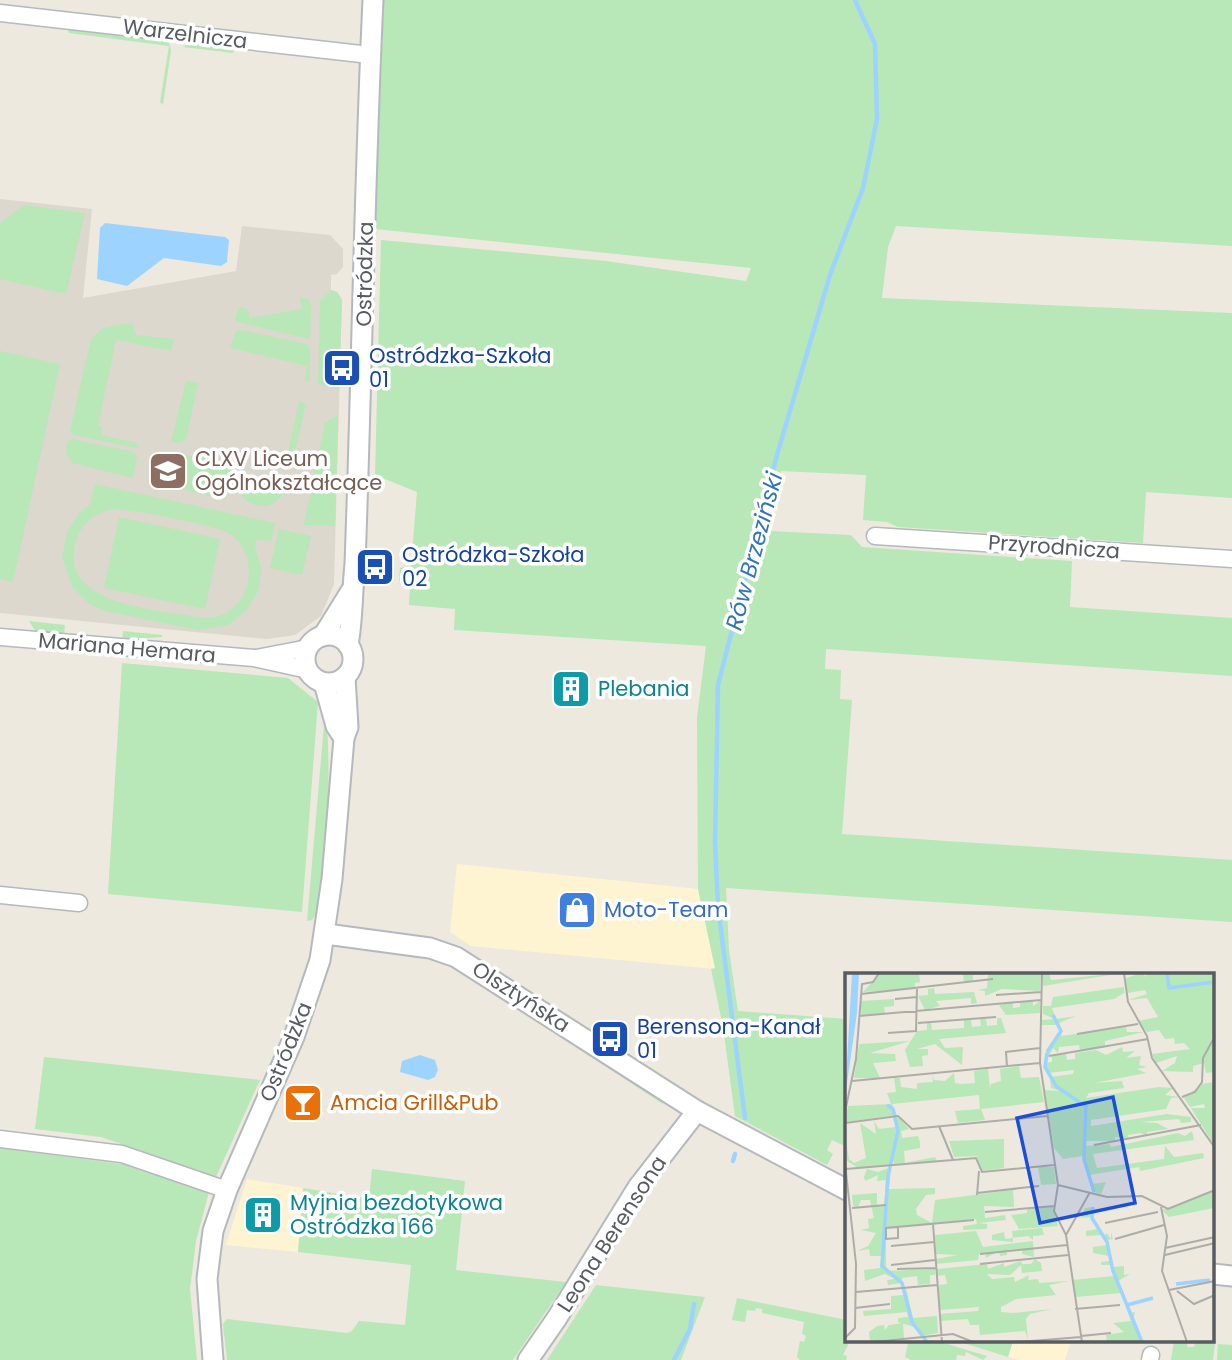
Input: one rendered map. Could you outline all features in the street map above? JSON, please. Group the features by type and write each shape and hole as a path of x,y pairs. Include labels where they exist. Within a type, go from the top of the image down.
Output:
{"street":[{"name":"Ostródzka","path":"348,645 354,604 351,591 355,564 363,363 373,0"},
{"name":"Warzelnicza","path":"0,13 370,55"},
{"name":"Przyrodnicza","path":"875,536 1232,559"},
{"name":"Ostródzka","path":"315,642 351,591"},
{"path":"337,636 348,645 353,658 345,677 335,682 324,682 308,670 315,642 337,636"},
{"name":"Mariana Hemara","path":"0,637 254,658 308,670"},
{"name":"Mariana Hemara","path":"254,658 315,642"},
{"name":"Ostródzka","path":"213,1360 209,1262 213,1231 227,1189 299,1025 326,934 344,738 348,726 345,677"},
{"name":"Ostródzka","path":"324,682 336,726 344,738"},
{"path":"0,895 79,903"},
{"name":"Olsztyńska","path":"326,934 430,948 456,957 697,1111"},
{"path":"697,1111 845,1189"},
{"name":"Leona Berensona","path":"528,1360 558,1318 638,1187 697,1111"},
{"path":"0,1139 122,1154 227,1189"},
{"path":"1214,1274 1232,1276"}],"shaded area":[{"name":"CLXV Liceum Ogólnokształcące","path":"0,199 92,209 83,298 236,271 242,226 330,235 343,249 343,267 337,274 331,275 331,290 337,292 342,300 334,584 321,616 295,635 267,639 0,613"},
{"name":"Moto-Team","path":"457,864 698,889 715,969 471,946 450,932"},
{"path":"247,1179 303,1188 298,1252 226,1245"},
{"path":"960,1342 1071,1342 1065,1360 1019,1360"}],"green space":[{"path":"384,0 1232,0 1232,246 896,226 888,247 882,298 1232,313 1232,498 1146,492 1143,543 898,527 887,522 863,520 866,475 781,471 770,531 851,535 862,547 1072,561 1070,607 1232,618 1232,676 826,649 825,669 841,670 840,699 852,700 842,834 1232,860 1232,922 726,888 729,950 738,1011 845,1019 845,1146 832,1140 827,1150 833,1154 827,1165 735,1116 723,1027 711,969 715,968 698,889 697,718 706,646 454,630 455,609 409,605 410,585 402,584 399,580 400,568 411,565 417,492 375,475 381,240 606,261 746,281 751,268 375,229"},
{"path":"67,27 169,42 171,50 163,105 160,102 169,46 69,33"},
{"path":"191,43 234,46 233,53 183,47"},
{"path":"24,205 85,213 66,294 0,279 0,223"},
{"path":"331,290 337,292 342,300 339,389 318,384 320,301"},
{"path":"300,297 308,299 311,305 308,339 235,321 238,309 242,307 248,310 250,318 302,309"},
{"path":"132,323 136,335 174,339 171,351 116,340 98,425 102,427 101,435 138,443 137,448 73,435 70,431 91,339 103,328"},
{"path":"237,329 307,344 310,347 310,382 305,381 307,366 230,348"},
{"path":"0,351 60,364 13,582 0,579"},
{"path":"186,381 198,383 186,439 179,443 171,442"},
{"path":"299,401 306,403 295,451 286,463"},
{"path":"338,415 335,526 304,525 325,423"},
{"path":"72,439 133,452 137,457 133,478 72,463 66,453 67,442"},
{"path":"182,454 234,465 226,499 149,482 150,475"},
{"path":"283,478 289,480 283,494 267,506 245,500 235,483 279,492"},
{"path":"95,484 275,523 271,541 257,539 255,546 261,568 259,589 247,610 228,625 197,630 105,611 88,603 72,587 62,557 68,530 79,513 90,505","holes":["114,509 194,523 232,535 242,547 248,561 249,576 238,603 213,618 197,617 136,606 95,591 81,579 74,562 78,535 85,524 95,516"]},
{"path":"119,517 220,539 205,609 104,588"},
{"path":"279,529 311,536 302,575 270,568"},
{"path":"29,621 65,625 64,635 36,632"},
{"path":"123,631 162,635 162,637 122,640"},
{"path":"122,663 288,678 318,702 302,912 108,894"},
{"path":"325,714 328,822 318,907 312,920 307,921"},
{"path":"548,1026 666,1099 663,1104 545,1027"},
{"path":"44,1057 260,1080 216,1177 101,1137 35,1129"},
{"path":"0,1148 143,1167 209,1192 196,1241 190,1289 197,1360 0,1360"},
{"path":"372,1169 465,1181 456,1270 566,1282 513,1360 227,1360 223,1324 227,1319 347,1333 352,1331 359,1321 405,1325 411,1265 298,1252 303,1188 369,1199"},
{"path":"596,1285 705,1297 681,1360 547,1360"},
{"path":"737,1298 845,1320 845,1342 850,1342 843,1355 847,1356 846,1360 800,1360 797,1357 800,1341 804,1342 806,1336 802,1334 804,1322 762,1313 762,1309 756,1308 755,1311 747,1310 745,1322 732,1320"},
{"path":"905,1342 940,1342 987,1356 983,1360 966,1352 965,1356 957,1355 956,1360 911,1360 905,1357 908,1344"},
{"path":"960,1342 1013,1342 1008,1357"},
{"path":"1174,1342 1188,1342 1187,1347 1194,1347 1195,1343 1215,1343 1213,1360 1171,1360"},
{"path":"1218,1344 1232,1345 1232,1360 1217,1360"}],"water":[{"path":"105,223 225,237 229,240 227,262 221,266 164,258 127,286 97,279 100,228"},
{"path":"420,1055 435,1060 438,1070 435,1077 428,1080 400,1072 402,1061"}],"waterway":[{"name":"Rów Brzeziński","path":"745,1118 718,907 715,843 718,685 777,455 830,275 863,188 877,119 875,44 855,0"},
{"name":"Rów Brzeziński","path":"733,1161 735,1154"},
{"name":"Rów Brzeziński","path":"674,1360 690,1329 694,1304"}],"place":[{"name":"Ostródzka-Szkoła 01","path":"342,368"},
{"name":"CLXV Liceum Ogólnokształcące","path":"168,471"},
{"name":"Ostródzka-Szkoła 02","path":"375,567"},
{"name":"Plebania","path":"571,689"},
{"name":"Moto-Team","path":"577,910"},
{"name":"Berensona-Kanał 01","path":"610,1039"},
{"name":"Amcia Grill&Pub","path":"303,1103"},
{"name":"Myjnia bezdotykowa Ostródzka 166","path":"263,1215"}]}
